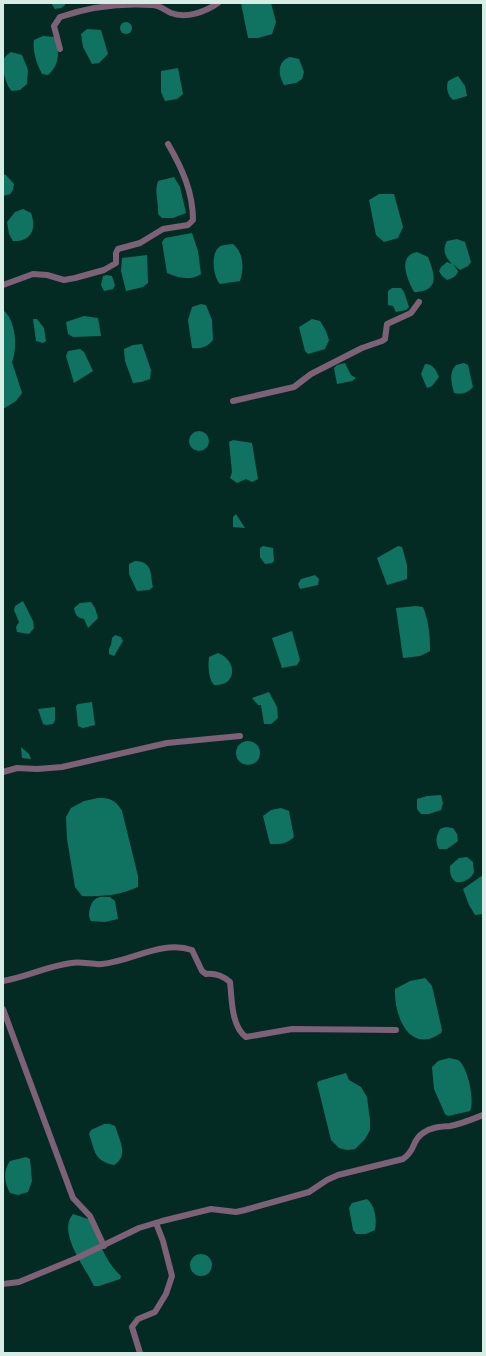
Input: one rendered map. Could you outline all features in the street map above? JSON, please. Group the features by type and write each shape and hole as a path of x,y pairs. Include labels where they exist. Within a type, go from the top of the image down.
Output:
{"street":[{"path":"60,49 54,26 60,17 70,14 111,6 152,5 159,6 170,13 184,16 210,8 218,3"},
{"path":"3,285 33,274 47,275 64,280 104,270 116,264 116,253 118,250 140,243 163,229 188,225 193,220 193,205 182,167 168,144"},
{"path":"233,401 294,387 311,374 362,348 382,342 385,339 387,324 411,313 419,302"},
{"path":"3,772 17,768 37,769 62,767 167,743 240,736"},
{"path":"3,981 73,962 103,964 151,951 171,948 187,948 192,950 202,971 206,974 212,973 224,977 230,982 233,1009 240,1030 246,1037 292,1029 396,1030"},
{"path":"3,1009 73,1198 90,1216 104,1246"},
{"path":"3,1284 19,1282 104,1246 139,1228 211,1209 236,1212 245,1210 309,1192 327,1180 338,1175 403,1159 412,1153 417,1138 424,1132 438,1126 450,1126 483,1115"},
{"path":"140,1353 132,1327 138,1319 155,1312 166,1294 172,1276 163,1241 156,1223"}],"shaded area":[{"path":"51,3 65,3 65,5 61,8 55,9"},
{"path":"241,3 271,3 276,22 272,34 258,38 248,38"},
{"path":"124,22 128,22 132,28 128,34 124,34 120,30 120,26"},
{"path":"87,29 101,30 108,54 99,63 92,64 83,47 81,34"},
{"path":"43,36 54,37 58,52 57,62 48,75 42,74 34,53 34,40"},
{"path":"11,52 22,55 28,70 27,84 20,90 12,91 5,76 3,62 6,56"},
{"path":"290,57 299,59 304,72 302,79 296,83 284,85 280,69 283,62"},
{"path":"178,68 183,94 177,99 165,101 161,92 161,71"},
{"path":"458,76 465,86 467,96 453,100 448,93 447,83"},
{"path":"3,174 6,175 14,184 13,190 10,194 3,196"},
{"path":"174,177 180,187 186,213 173,218 162,218 158,214 156,189 158,181"},
{"path":"379,194 394,194 403,227 398,238 384,242 376,235 369,200"},
{"path":"23,209 31,213 33,219 33,229 28,237 19,241 13,241 9,234 7,222 15,212"},
{"path":"192,233 198,251 201,274 193,278 184,278 167,273 162,242 165,238"},
{"path":"457,239 465,242 471,262 468,266 460,270 453,264 458,271 454,277 447,280 439,271 447,262 452,264 446,256 445,244 447,241"},
{"path":"233,244 237,248 242,261 240,281 220,284 214,271 214,256 218,248 223,245"},
{"path":"417,252 428,257 434,276 432,285 428,289 414,292 405,269 405,263 411,254"},
{"path":"147,255 148,283 143,287 126,291 121,271 122,258"},
{"path":"103,276 112,276 115,285 113,289 104,291 101,285"},
{"path":"392,288 401,288 404,292 409,307 406,310 396,312 393,306 388,305 388,291"},
{"path":"201,304 206,305 212,320 213,340 204,347 192,348 188,320 192,307"},
{"path":"3,310 11,320 15,334 15,349 12,362 22,393 16,401 3,409"},
{"path":"84,316 98,318 101,336 73,337 68,334 66,322"},
{"path":"33,319 37,319 44,328 46,341 43,343 36,341"},
{"path":"312,319 320,321 329,340 325,349 308,354 305,351 299,327"},
{"path":"142,344 151,370 150,379 133,383 125,361 124,349 133,345"},
{"path":"80,349 84,352 93,371 74,383 66,356 68,351"},
{"path":"345,363 351,375 356,378 352,381 337,384 334,368 337,365"},
{"path":"464,363 468,365 473,387 465,393 454,393 451,379 452,371 456,365"},
{"path":"425,364 431,365 436,370 439,377 432,386 427,388 421,374"},
{"path":"199,431 206,434 209,441 206,448 199,451 192,448 189,441 192,434"},
{"path":"233,440 252,443 258,479 252,482 246,479 237,483 230,478 232,472 229,442"},
{"path":"236,514 245,528 233,527 233,517"},
{"path":"263,546 273,548 274,561 272,563 265,564 260,557 260,548"},
{"path":"398,546 402,547 407,565 407,579 387,585 377,558"},
{"path":"135,561 145,564 150,569 153,587 149,590 137,591 129,574 129,564"},
{"path":"315,575 319,579 318,585 300,589 298,584 301,579"},
{"path":"23,601 33,621 34,628 29,634 17,632 16,627 19,622 14,610 15,606"},
{"path":"91,602 95,608 98,618 88,628 84,619 77,615 74,608 80,603"},
{"path":"416,606 423,607 427,618 430,651 420,656 403,658 396,608"},
{"path":"292,631 300,660 297,665 282,668 272,638"},
{"path":"115,635 121,637 123,641 114,656 109,654 109,649 112,638"},
{"path":"218,653 229,661 232,672 231,677 227,681 222,684 214,685 210,675 209,657"},
{"path":"269,692 277,707 278,718 271,724 264,724 261,705 258,705 252,698"},
{"path":"92,702 95,725 83,728 78,726 76,706 78,704"},
{"path":"55,707 55,720 53,724 43,724 38,709"},
{"path":"248,741 257,744 260,753 257,762 248,765 239,762 236,753 239,744"},
{"path":"21,747 29,754 31,759 22,758"},
{"path":"441,795 443,803 441,810 429,814 421,814 417,809 417,799 427,796"},
{"path":"98,798 112,800 122,811 138,876 138,887 110,895 82,896 75,887 67,839 66,817 71,808 84,801"},
{"path":"281,808 289,811 294,837 283,843 270,844 263,816 271,810"},
{"path":"446,827 453,828 457,834 458,841 447,849 439,849 436,839 440,829"},
{"path":"467,857 473,862 473,875 461,882 455,881 450,873 450,866 459,858"},
{"path":"483,875 483,914 475,915 469,905 463,889"},
{"path":"99,897 110,897 115,901 118,919 105,922 91,921 89,912 93,902"},
{"path":"425,978 432,986 442,1030 441,1033 432,1038 420,1039 413,1036 402,1023 396,1006 395,989 410,981"},
{"path":"449,1058 458,1060 465,1069 470,1084 472,1100 470,1111 448,1116 445,1114 434,1089 432,1067 438,1061"},
{"path":"346,1073 349,1080 361,1087 367,1097 370,1120 370,1130 365,1139 355,1149 347,1150 339,1148 331,1140 317,1083 319,1081"},
{"path":"104,1124 115,1126 121,1143 121,1157 114,1165 102,1161 99,1158 94,1150 89,1134 91,1130"},
{"path":"26,1157 30,1159 32,1181 28,1192 18,1195 10,1193 6,1185 6,1169 10,1161"},
{"path":"367,1199 372,1205 375,1213 375,1230 366,1234 356,1234 353,1230 349,1208 352,1203"},
{"path":"73,1214 91,1220 106,1257 121,1276 120,1279 99,1286 94,1286 79,1260 70,1240 68,1231 69,1222"},
{"path":"201,1254 209,1257 212,1265 209,1273 201,1276 193,1273 190,1265 193,1257"}]}
